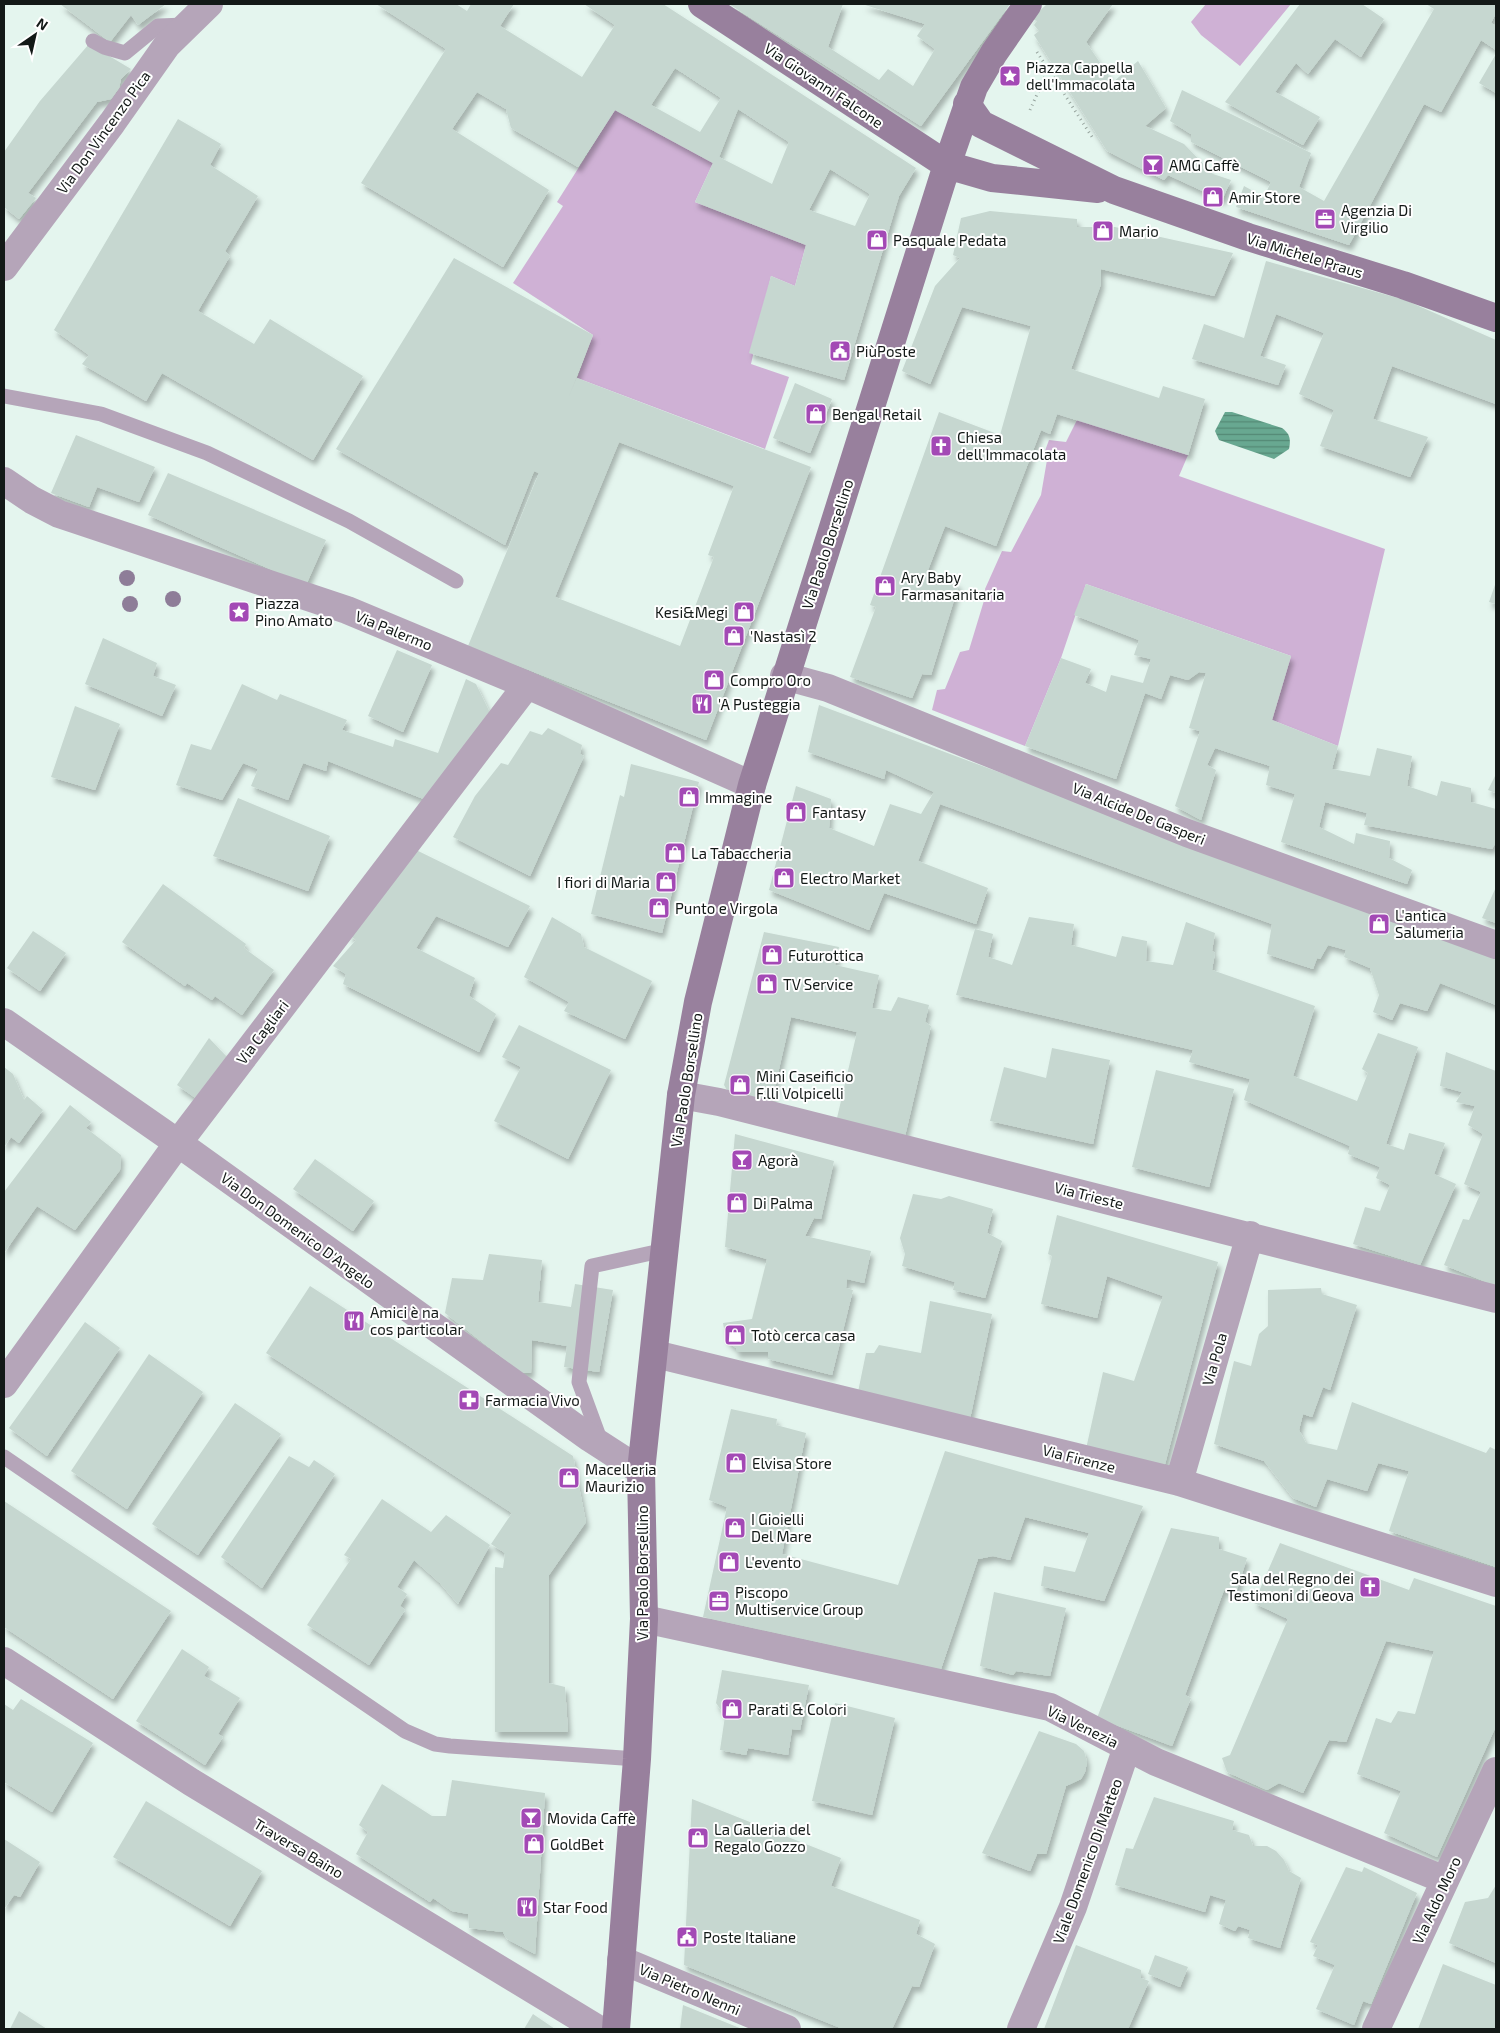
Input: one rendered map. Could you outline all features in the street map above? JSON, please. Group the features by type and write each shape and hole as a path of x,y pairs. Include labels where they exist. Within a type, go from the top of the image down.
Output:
{"street":[{"name":"Via Don Vincenzo Pica","path":"4,267 112,123 167,45 209,4"},
{"name":"Via Giovanni Falcone","path":"702,4 947,165"},
{"name":"Via Paolo Borsellino","path":"616,2029 637,1759 644,1620 641,1471 655,1354 681,1095 698,1002 752,785 784,676 967,104 994,53 1028,4"},
{"name":"Via Michele Praus","path":"967,104 981,124 1114,190 1248,237 1403,285 1496,318"},
{"name":"Via Michele Praus","path":"947,165 992,178 1114,190"},
{"name":"Via Palermo","path":"4,481 32,500 59,514 346,610 527,685 752,785"},
{"name":"Via Alcide De Gasperi","path":"784,676 828,688 1188,833 1496,945"},
{"name":"Via Cagliari","path":"4,1384 178,1143 527,685"},
{"name":"Via Don Domenico D'Angelo","path":"4,1022 641,1471"},
{"name":"Via Trieste","path":"681,1095 728,1105 1250,1235 1496,1299"},
{"name":"Via Pola","path":"1179,1482 1250,1235"},
{"name":"Via Firenze","path":"655,1354 1179,1482 1496,1583"},
{"name":"Via Venezia","path":"644,1620 1050,1708 1156,1762 1445,1880"},
{"name":"Traversa Baino","path":"4,1661 190,1782 598,2029"},
{"name":"Viale Domenico Di Matteo","path":"1021,2029 1073,1907 1127,1747"},
{"name":"Via Aldo Moro","path":"1376,2029 1496,1771"},
{"name":"Via Pietro Nenni","path":"622,1960 787,2029"}],"lane":[{"path":"93,42 125,53 158,26 188,25"},
{"path":"4,396 101,414 207,453 350,521 456,581"},
{"path":"603,1446 580,1382 592,1266 665,1250"},
{"path":"4,1457 405,1732 435,1744 450,1746 637,1759"}],"path":[{"path":"1033,46 1094,140"},
{"path":"1029,114 1048,70"}],"shaded area":[{"path":"1206,4 1291,4 1240,66 1201,35 1191,22"},
{"path":"615,110 713,163 695,202 806,245 795,286 771,276 751,364 789,377 765,449 577,378 593,335 513,283 563,206 557,202"},
{"path":"1225,412 1232,412 1282,428 1289,437 1289,449 1274,459 1219,440 1215,431"},
{"path":"1077,420 1188,455 1179,476 1385,549 1338,746 1272,720 1291,656 1086,584 1061,658 1025,746 932,710 937,690 945,689 960,652 969,650 986,594 985,589 1002,551 1011,552 1041,495 1047,460 1043,456 1049,440 1066,442"}],"building":[{"path":"60,4 166,4 138,25 131,15 110,42"},
{"path":"376,4 456,4 467,11 471,4 514,4 500,26 582,77 615,25 584,4 663,4 916,168 899,196 844,380 749,353 771,276 795,286 806,245 695,202 713,163 615,110 578,167 511,128 506,109 477,92 452,129 549,190 503,267 361,183 446,49","holes":["675,68 721,98 700,132 651,105","738,109 789,142 772,184 719,157","830,169 870,194 855,226 809,210"]},
{"path":"729,4 843,4 828,47 879,80 888,69 913,86 935,49 917,36 925,24 862,4 1010,4 921,126"},
{"path":"1047,4 1113,4 1086,42 1113,82 1138,61 1166,108 1145,126 1184,144 1213,174 1231,180 1222,200 1168,175 1164,180 1107,151 1034,35 1039,31 1034,25 1037,21 1031,19"},
{"path":"1300,4 1362,4 1384,19 1361,57 1335,39 1308,74 1296,63 1275,92 1320,117 1303,145 1225,102"},
{"path":"1426,4 1496,4 1496,13 1491,23 1496,26 1496,50 1481,40 1441,112 1424,104 1349,245 1236,207 1244,186 1264,197 1271,182 1191,142 1191,134 1170,121 1182,90 1311,153 1299,187 1324,201 1434,9"},
{"path":"89,44 131,69 121,79 119,88 111,99 97,102 28,193 36,198 19,219 4,207 4,152 40,101"},
{"path":"1496,54 1496,93 1479,83"},
{"path":"178,119 221,144 210,165 258,196 225,251 230,256 198,311 254,344 270,319 363,376 313,460 162,373 146,401 82,364 89,355 54,330"},
{"path":"990,211 1077,219 1077,227 1115,227 1233,253 1214,296 1101,269 1101,284 1071,369 1159,398 1163,386 1205,399 1188,455 1057,414 1050,434 1041,430 996,546 945,526 928,570 959,584 931,675 922,674 912,698 850,677 876,607 870,605 939,412 1000,435 1031,326 962,307 930,384 902,371 935,286 960,258 953,255 961,218"},
{"path":"454,258 593,335 569,396 577,378 811,467 706,740 468,646 539,473 534,471 505,545 336,449","holes":["619,442 734,486 708,555 714,557 680,646 555,597"]},
{"path":"1266,261 1405,300 1496,340 1496,404 1392,366 1373,419 1428,437 1410,477 1320,446 1334,410 1299,394 1324,333 1276,314 1260,356 1286,365 1278,385 1192,359 1204,324 1244,338"},
{"path":"795,383 832,399 810,453 773,438"},
{"path":"76,435 155,467 139,502 97,487 89,507 51,493"},
{"path":"168,473 326,540 306,585 148,515"},
{"path":"1496,582 1496,604 1489,602"},
{"path":"1086,584 1291,656 1272,720 1338,746 1332,769 1370,776 1377,748 1412,756 1407,786 1437,796 1441,781 1471,788 1471,802 1496,809 1496,842 1492,849 1364,825 1367,813 1325,802 1319,827 1354,844 1356,833 1390,841 1389,858 1412,870 1407,884 1281,842 1295,794 1266,785 1270,766 1215,748 1207,765 1216,770 1201,820 1175,806 1200,731 1189,728 1206,673 1199,672 1188,680 1170,675 1161,699 1145,693 1116,779 1025,746 1061,658 1091,669 1085,683 1106,692 1111,675 1143,683 1151,659 1134,655 1139,640 1074,615"},
{"path":"103,638 157,663 153,676 176,685 162,716 85,684"},
{"path":"397,650 432,665 403,732 368,716"},
{"path":"466,679 476,684 491,715 426,800 328,761 326,771 303,763 288,800 251,786 258,769 243,763 222,800 176,785 191,744 211,750 242,684 277,700 280,694 347,720 342,730 393,747 395,739 438,753"},
{"path":"819,705 1496,958 1496,1005 1440,983 1427,1011 1400,1003 1392,1020 1373,1012 1379,995 1370,968 1344,957 1346,950 1328,945 1320,959 1317,958 1313,969 1267,954 1272,924 940,804 918,861 988,888 976,924 884,893 869,930 769,890 796,786 831,799 829,828 874,846 890,804 921,814 934,792 886,770 884,779 808,752"},
{"path":"75,706 120,724 95,790 51,777"},
{"path":"548,728 582,745 580,754 584,756 530,876 453,837 475,796 501,763 508,765 530,731 542,735"},
{"path":"631,764 699,782 662,933 591,914 620,795 624,797"},
{"path":"1496,774 1496,793 1488,790"},
{"path":"238,798 330,836 308,891 213,856"},
{"path":"412,848 530,906 508,947 436,916 416,948 475,978 469,996 496,1014 479,1052 343,984 346,974 333,966 356,940 349,935"},
{"path":"163,884 246,944 244,948 274,970 242,1015 215,996 212,1000 187,983 185,986 122,942"},
{"path":"1496,887 1496,923 1482,918"},
{"path":"552,917 581,934 584,947 652,981 625,1039 564,1011 569,1002 524,977"},
{"path":"1029,917 1074,924 1071,945 1116,957 1122,936 1147,941 1146,961 1173,965 1186,922 1215,933 1212,951 1215,953 1212,970 1315,1006 1293,1076 1357,1101 1368,1073 1362,1069 1378,1033 1418,1047 1386,1144 1404,1150 1409,1133 1445,1143 1434,1174 1456,1184 1420,1265 1353,1244 1365,1207 1380,1211 1390,1185 1376,1178 1380,1167 1348,1154 1350,1146 1244,1100 1250,1079 1189,1062 1193,1050 956,995 975,929 993,934 988,957 1012,965"},
{"path":"33,931 66,953 40,991 7,968"},
{"path":"764,932 839,947 835,965 879,975 872,1008 891,1011 898,997 929,1005 925,1022 931,1026 905,1136 837,1118 857,1032 791,1017 770,1108 734,1102 724,1085"},
{"path":"519,1025 611,1070 568,1159 494,1121 521,1067 502,1057"},
{"path":"209,1038 227,1057 197,1099 177,1085"},
{"path":"1052,1048 1110,1060 1093,1144 990,1121 1004,1067 1046,1078"},
{"path":"1446,1052 1496,1071 1496,1286 1444,1265 1463,1219 1469,1220 1481,1192 1464,1184 1483,1134 1468,1125 1475,1106 1456,1102 1462,1092 1440,1086"},
{"path":"4,1067 13,1074 24,1100 27,1096 43,1110 19,1143 11,1137 4,1147"},
{"path":"1156,1070 1234,1089 1209,1187 1132,1167"},
{"path":"70,1105 91,1122 86,1128 121,1155 120,1170 75,1230 37,1206 4,1253 4,1192"},
{"path":"735,1134 834,1161 821,1219 814,1218 805,1236 871,1251 864,1283 847,1279 846,1288 853,1290 832,1375 768,1359 768,1352 736,1352 736,1348 726,1340 723,1323 752,1319 767,1259 725,1247"},
{"path":"315,1159 374,1201 353,1231 293,1189"},
{"path":"913,1194 941,1199 949,1196 993,1209 987,1233 1002,1241 985,1298 953,1290 955,1282 902,1266 905,1254 900,1238"},
{"path":"1057,1215 1218,1262 1164,1468 1086,1449 1103,1372 1134,1381 1163,1296 1107,1276 1097,1318 1041,1304 1052,1256 1048,1254"},
{"path":"489,1254 542,1260 538,1302 571,1307 575,1284 613,1290 599,1372 564,1367 567,1346 532,1340 531,1373 522,1373 445,1313 452,1278 483,1280"},
{"path":"310,1286 573,1456 586,1522 549,1575 549,1683 565,1687 568,1732 495,1732 495,1567 503,1568 505,1553 491,1544 512,1513 266,1353"},
{"path":"1321,1288 1322,1294 1357,1305 1330,1390 1323,1387 1312,1417 1303,1414 1299,1430 1306,1443 1337,1450 1352,1402 1486,1453 1490,1447 1496,1450 1496,1567 1389,1531 1409,1471 1378,1463 1367,1491 1327,1479 1316,1507 1293,1498 1264,1461 1214,1444 1234,1361 1251,1366 1259,1334 1268,1326 1268,1290"},
{"path":"930,1301 992,1314 970,1419 858,1392 866,1353 874,1353 879,1345 921,1353"},
{"path":"85,1322 120,1348 47,1456 9,1428"},
{"path":"149,1354 203,1392 127,1509 71,1471"},
{"path":"235,1403 281,1434 198,1555 152,1524"},
{"path":"731,1409 777,1419 776,1425 806,1433 782,1554 898,1585 945,1451 1143,1506 1104,1601 1041,1586 1044,1566 1075,1572 1089,1533 1025,1517 1010,1560 993,1556 978,1559 941,1669 703,1617 727,1507 709,1500"},
{"path":"289,1456 309,1467 314,1460 335,1474 262,1588 221,1557"},
{"path":"382,1499 431,1532 446,1515 490,1545 458,1604 440,1583 414,1560 397,1587 407,1594 400,1606 405,1610 369,1665 307,1625 351,1559 344,1555"},
{"path":"4,1501 171,1611 113,1699 4,1627"},
{"path":"1171,1528 1219,1537 1219,1549 1247,1558 1236,1593 1224,1590 1185,1695 1191,1698 1172,1746 1097,1718"},
{"path":"1280,1543 1409,1590 1414,1578 1496,1606 1496,1726 1437,1857 1384,1833 1401,1791 1357,1774 1376,1718 1391,1723 1398,1711 1415,1714 1434,1651 1386,1641 1346,1742 1329,1740 1303,1793 1279,1783 1267,1790 1227,1772 1222,1758 1230,1755 1288,1619 1254,1603"},
{"path":"994,1592 1066,1608 1050,1676 1016,1671 1013,1675 980,1666"},
{"path":"182,1649 209,1667 204,1676 240,1698 218,1734 223,1737 205,1765 136,1721"},
{"path":"722,1670 809,1685 800,1730 792,1729 788,1755 748,1748 746,1755 720,1750 725,1716 716,1703"},
{"path":"21,1699 93,1743 52,1812 4,1782 4,1704 13,1710"},
{"path":"835,1703 895,1718 872,1815 812,1801"},
{"path":"1039,1731 1076,1744 1084,1751 1087,1762 1081,1779 1066,1786 1046,1854 1037,1854 1030,1871 982,1853"},
{"path":"452,1780 545,1793 535,1954 507,1939 503,1932 469,1928 468,1914 452,1911 433,1898 430,1902 356,1854 368,1832 359,1825 382,1784 432,1816 446,1816"},
{"path":"1154,1797 1234,1821 1232,1830 1249,1835 1253,1846 1267,1846 1276,1851 1284,1860 1289,1871 1301,1878 1280,1948 1248,1938 1250,1930 1238,1926 1235,1931 1219,1924 1226,1900 1210,1895 1205,1912 1115,1885 1126,1848 1133,1849"},
{"path":"692,1799 841,1858 831,1886 920,1920 916,1934 935,1944 919,1987 912,1986 892,2029 843,2029 684,1965"},
{"path":"146,1801 262,1871 230,1926 113,1857"},
{"path":"4,1839 40,1862 20,1897 14,1895 4,1909"},
{"path":"1346,1867 1362,1872 1364,1867 1417,1893 1371,2004 1363,2001 1354,2025 1316,2009 1335,1965 1313,1956 1318,1945 1310,1942"},
{"path":"1496,1885 1496,1963 1449,1943 1465,1902 1488,1898"},
{"path":"1076,1945 1141,1970 1141,1978 1149,1981 1128,2029 1044,2029"},
{"path":"1155,1955 1188,1967 1180,1987 1148,1974"},
{"path":"1443,1964 1496,1985 1496,2029 1418,2029"},
{"path":"683,2005 742,2029 680,2029"},
{"path":"19,2011 47,2029 10,2029"},
{"path":"533,2014 555,2029 524,2029"}],"place":[{"name":"Piazza Cappella dell'Immacolata","path":"1010,76"},
{"name":"AMG Caffè","path":"1153,165"},
{"name":"Amir Store","path":"1213,197"},
{"name":"Agenzia Di Virgilio","path":"1325,219"},
{"name":"Mario","path":"1103,231"},
{"name":"Pasquale Pedata","path":"877,240"},
{"name":"PiùPoste","path":"840,351"},
{"name":"Bengal Retail","path":"816,414"},
{"name":"Chiesa dell'Immacolata","path":"941,446"},
{"name":"Ary Baby Farmasanitaria","path":"885,586"},
{"name":"Piazza Pino Amato","path":"239,612"},
{"name":"Kesi&Megi","path":"744,612"},
{"name":"'Nastasì 2","path":"734,636"},
{"name":"Compro Oro","path":"714,680"},
{"name":"'A Pusteggia","path":"702,704"},
{"name":"Immagine","path":"689,797"},
{"name":"Fantasy","path":"796,812"},
{"name":"La Tabaccheria","path":"675,853"},
{"name":"Electro Market","path":"784,878"},
{"name":"I fiori di Maria","path":"666,882"},
{"name":"Punto e Virgola","path":"659,908"},
{"name":"L'antica Salumeria","path":"1379,924"},
{"name":"Futurottica","path":"772,955"},
{"name":"TV Service","path":"767,984"},
{"name":"Mini Caseificio F.lli Volpicelli","path":"740,1085"},
{"name":"Agorà","path":"742,1160"},
{"name":"Di Palma","path":"737,1203"},
{"name":"Amici è na cos particolar","path":"354,1321"},
{"name":"Totò cerca casa","path":"735,1335"},
{"name":"Farmacia Vivo","path":"469,1400"},
{"name":"Elvisa Store","path":"736,1463"},
{"name":"Macelleria Maurizio","path":"569,1478"},
{"name":"I Gioielli Del Mare","path":"735,1528"},
{"name":"L'evento","path":"729,1562"},
{"name":"Sala del Regno dei Testimoni di Geova","path":"1370,1587"},
{"name":"Piscopo Multiservice Group","path":"719,1601"},
{"name":"Parati & Colori","path":"732,1709"},
{"name":"Movida Caffè","path":"531,1818"},
{"name":"La Galleria del Regalo Gozzo","path":"698,1838"},
{"name":"GoldBet","path":"534,1844"},
{"name":"Star Food","path":"527,1907"},
{"name":"Poste Italiane","path":"687,1937"}]}
